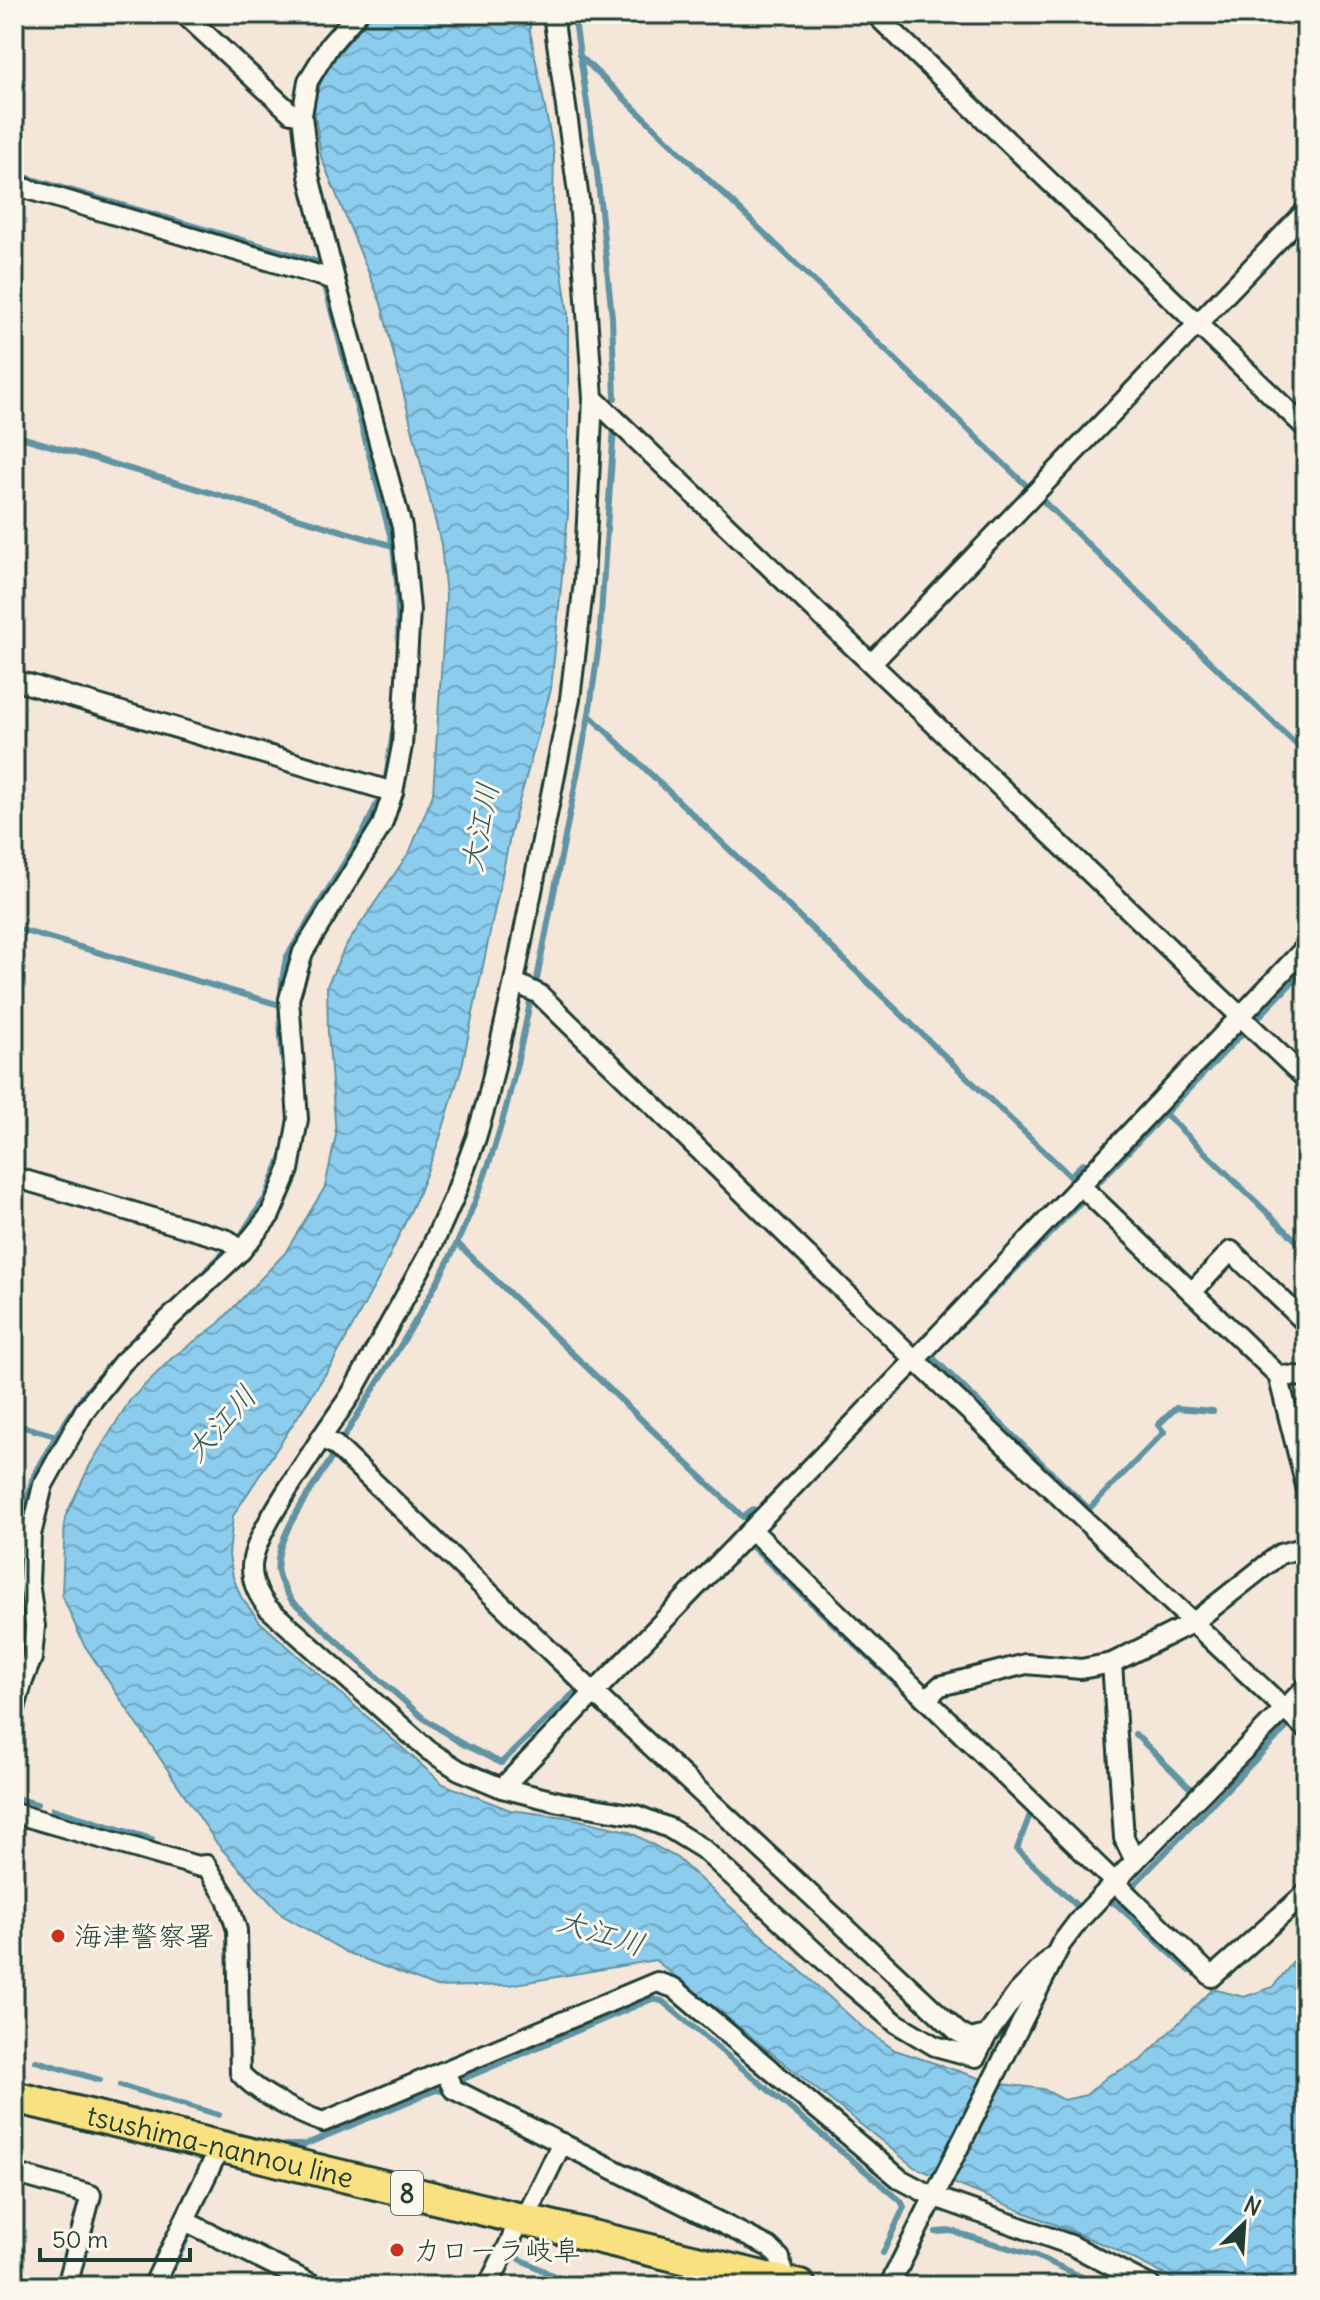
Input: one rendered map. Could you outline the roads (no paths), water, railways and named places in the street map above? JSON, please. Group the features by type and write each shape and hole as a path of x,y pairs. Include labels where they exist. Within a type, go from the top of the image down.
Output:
{"main road":[{"name":"tsushima-nannou line","path":"14,2097 792,2284"}],"street":[{"path":"184,14 291,113 302,115"},
{"path":"14,1712 18,1681 32,1658 35,1626 29,1582 31,1535 43,1485 85,1410 123,1362 241,1251 270,1215 289,1170 298,1119 289,999 303,952 382,825 393,792 402,746 410,610 402,527 309,176 302,115 308,81 330,45 357,14"},
{"path":"553,14 579,200 593,398 584,582 570,699 488,1097 455,1195 406,1294 350,1396 263,1532 254,1552 252,1567 258,1594 268,1608 428,1750 459,1770 502,1788 559,1802 636,1815 669,1828 703,1849 896,2023 935,2046 976,2057 987,2035 1018,1992 1052,1957 1080,1919 1306,1687"},
{"path":"875,14 1306,428"},
{"path":"14,185 335,280"},
{"path":"872,663 1306,211"},
{"path":"593,398 1306,1079"},
{"path":"14,680 393,792"},
{"path":"502,1788 915,1360 1306,947"},
{"path":"514,982 539,994 915,1360 1306,1729"},
{"path":"14,1177 228,1240 241,1251"},
{"path":"1081,1186 1278,1375 1306,1486"},
{"path":"1192,1292 1231,1251 1306,1323"},
{"path":"1278,1375 1306,1377"},
{"path":"321,1438 335,1445 594,1693 958,2032 970,2039 987,2035"},
{"path":"752,1530 1212,1977 1306,1893"},
{"path":"927,1698 940,1686 1026,1664 1081,1669 1112,1663 1194,1622 1280,1554 1306,1547"},
{"path":"1112,1663 1124,1838 1135,1861"},
{"path":"14,1813 197,1866 206,1865 227,1899 237,1930 240,2073 249,2083 310,2118 323,2122 657,1982 674,1988 900,2179 1071,2245 1151,2286"},
{"path":"889,2286 1052,1957"},
{"path":"445,2072 453,2089 769,2247 780,2258 792,2284"},
{"path":"488,2286 562,2143"},
{"path":"153,2286 220,2147"},
{"path":"14,2173 91,2195 67,2286"},
{"path":"185,2221 316,2286"}],"water":[{"name":"大江川","path":"372,14 530,14 530,31 554,154 553,211 568,313 568,514 551,689 512,827 462,1066 440,1138 382,1272 332,1364 233,1516 229,1555 241,1597 260,1622 443,1784 510,1810 566,1817 628,1831 677,1858 862,2027 895,2050 994,2083 1043,2089 1064,2100 1086,2095 1108,2076 1140,2061 1213,1989 1244,1997 1273,1987 1306,1946 1306,2286 1187,2286 1112,2248 914,2167 655,1960 510,1985 436,1987 346,1952 282,1915 218,1845 83,1643 62,1595 65,1517 90,1465 130,1400 173,1357 218,1324 285,1253 325,1187 336,1135 327,986 345,947 410,851 433,794 446,597 441,544 381,303 321,157 313,101 328,66"}],"waterway":[{"path":"574,14 597,172 612,317 615,398"},
{"path":"579,55 1030,489"},
{"path":"14,174 318,262"},
{"path":"325,286 393,546 399,654"},
{"path":"537,979 589,715 599,644 614,428"},
{"path":"14,435 393,546"},
{"path":"1041,499 1306,754"},
{"path":"589,715 1070,1176 1083,1163 1089,1166"},
{"path":"386,778 394,725"},
{"path":"289,1109 280,1014 286,958 365,829 379,799"},
{"path":"14,928 280,1005"},
{"path":"1257,1019 1306,968"},
{"path":"344,1437 432,1291 471,1212 502,1124 530,1002"},
{"path":"1096,1185 1243,1033"},
{"path":"1165,1114 1306,1250"},
{"path":"241,1235 266,1197 284,1151"},
{"path":"929,1358 1082,1201"},
{"path":"457,1243 743,1517 753,1509 756,1511"},
{"path":"190,1287 224,1252"},
{"path":"931,1356 1089,1509 1164,1432 1158,1425 1176,1408 1213,1411"},
{"path":"56,1436 85,1393 116,1358"},
{"path":"14,1424 56,1436 32,1480 18,1539 23,1615"},
{"path":"331,1459 296,1514 281,1545 278,1573 292,1601 422,1717 459,1742 501,1763 575,1692 578,1695"},
{"path":"749,1544 961,1745"},
{"path":"1300,1561 1306,1568"},
{"path":"1130,1889 1290,1724"},
{"path":"1135,1734 1189,1787"},
{"path":"14,1797 37,1804"},
{"path":"1027,1808 1031,1812 1017,1849 1076,1905"},
{"path":"53,1809 152,1839"},
{"path":"1110,1902 1116,1904 1190,1971"},
{"path":"460,2084 463,2079 652,1999 662,2001 901,2201 904,2207 883,2253"},
{"path":"36,2061 100,2080"},
{"path":"120,2085 219,2115"},
{"path":"285,2145 304,2145 436,2090 448,2092"},
{"path":"936,2232 951,2231 1036,2256 1102,2286"},
{"path":"164,2286 188,2237"},
{"path":"520,2259 574,2286"}],"place":[{"name":"海津警察署","path":"58,1936"},
{"name":"カローラ岐阜","path":"397,2250"}]}
